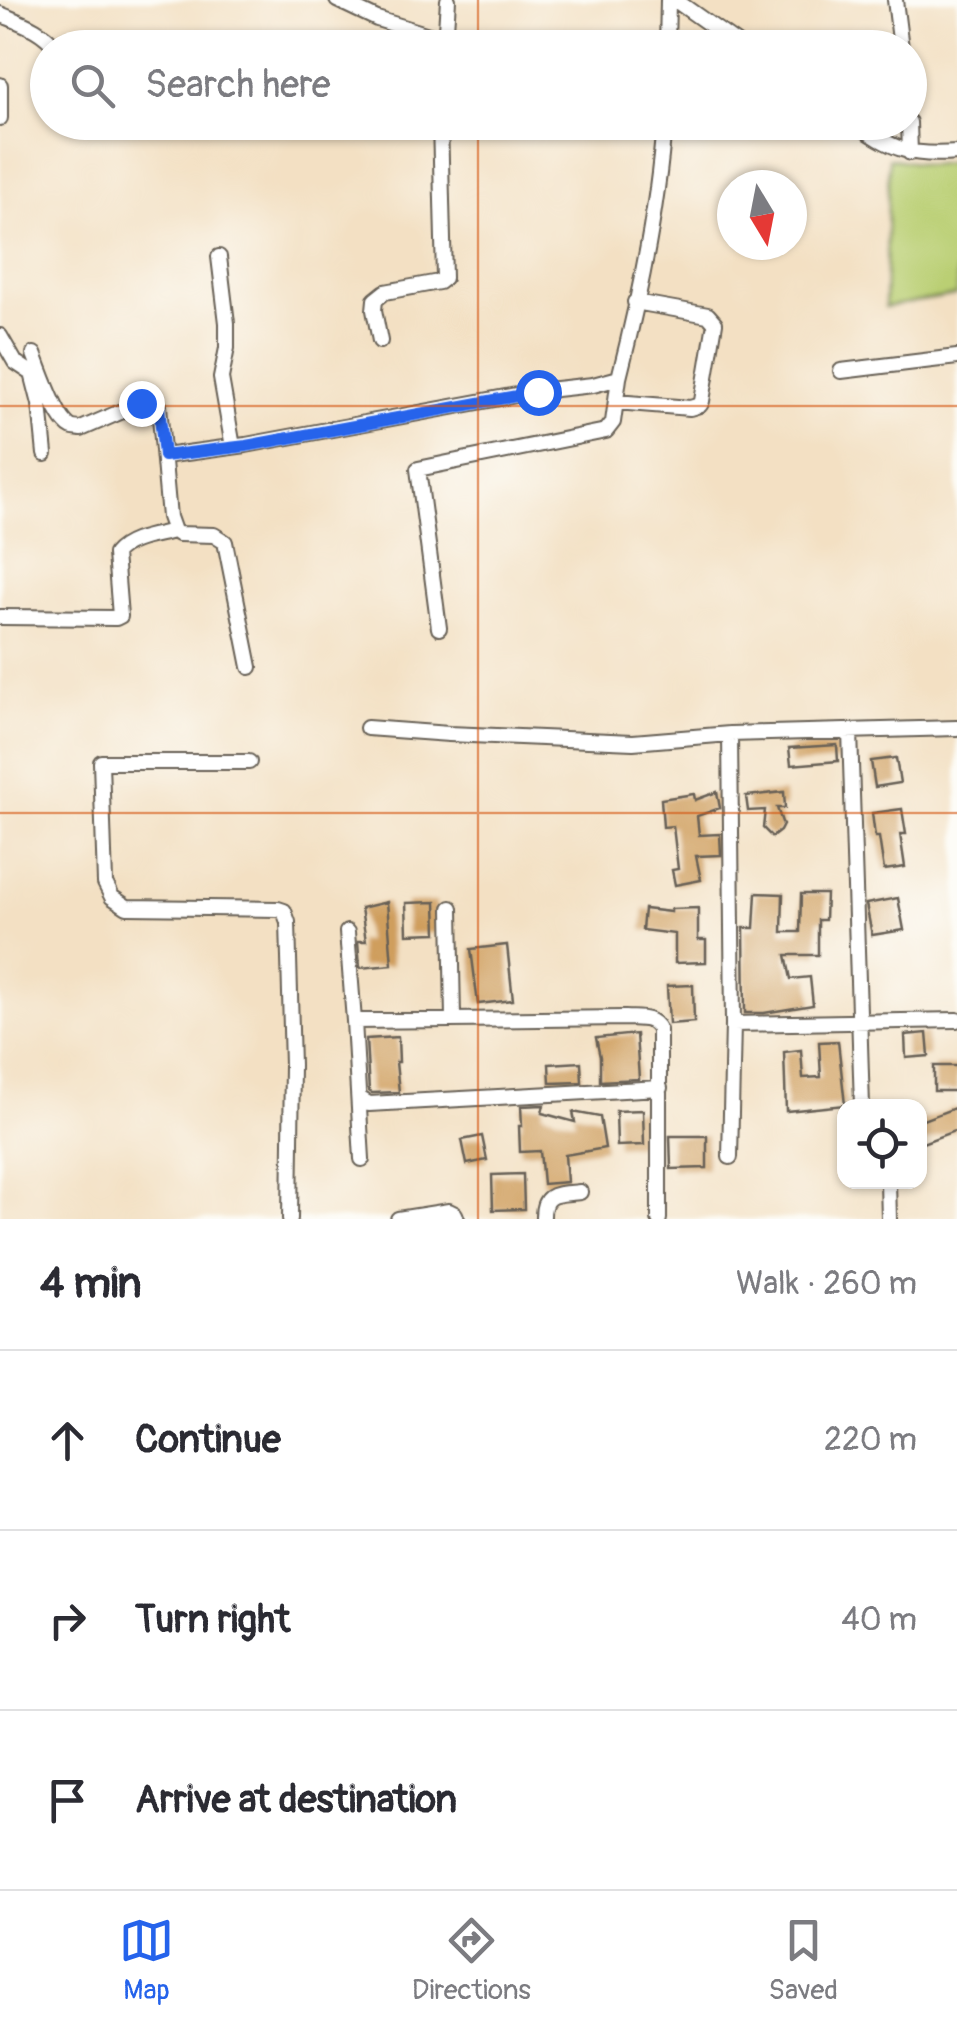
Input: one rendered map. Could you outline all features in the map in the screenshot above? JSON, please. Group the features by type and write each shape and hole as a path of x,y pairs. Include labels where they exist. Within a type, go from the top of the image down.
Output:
{"street":[{"path":"336,0 407,30"},
{"path":"446,30 448,0"},
{"path":"668,30 672,0 716,30"},
{"path":"895,0 899,30"},
{"path":"0,14 37,30"},
{"path":"0,85 0,118"},
{"path":"380,341 375,300 385,292 444,278 440,140"},
{"path":"438,628 418,469 595,434 613,422 655,206 662,140"},
{"path":"883,140 910,153 957,153"},
{"path":"910,140 910,153"},
{"path":"219,257 227,323 221,378 233,447"},
{"path":"616,402 690,408 700,405 702,400 715,323 712,317 635,302"},
{"path":"0,336 12,358 39,378 64,422 75,429 141,403 156,403 161,411 169,517 174,532"},
{"path":"34,354 46,454"},
{"path":"842,371 957,357"},
{"path":"0,368 18,364"},
{"path":"164,456 619,378"},
{"path":"0,617 116,618 120,616 116,551 130,543 174,532 214,534 225,542 250,667"},
{"path":"367,728 632,742 730,734 957,728"},
{"path":"850,730 862,1099"},
{"path":"730,734 730,1157"},
{"path":"249,762 101,762 105,883 112,897 128,907 284,911 288,922 292,1066 290,1219"},
{"path":"451,908 454,1018"},
{"path":"347,932 362,1159"},
{"path":"354,1022 454,1018 653,1022 659,1030 659,1219"},
{"path":"733,1024 957,1020"},
{"path":"358,1092 369,1104 660,1088"},
{"path":"888,1189 888,1219"},
{"path":"543,1219 545,1200 550,1196 580,1192"},
{"path":"398,1219 449,1211 457,1219"}],"green space":[{"path":"889,158 927,165 957,162 957,295 885,307"}],"building":[{"path":"837,745 838,761 791,765 789,748"},
{"path":"896,758 900,783 875,787 871,761"},
{"path":"717,792 720,808 697,816 699,835 720,834 721,855 696,856 701,880 675,885 672,870 678,869 673,826 663,827 661,799 694,794 695,800"},
{"path":"784,792 785,808 777,808 783,825 772,837 763,828 765,810 748,811 746,796"},
{"path":"902,809 906,834 900,834 905,867 884,870 872,813"},
{"path":"756,893 783,894 782,932 800,932 801,894 826,894 825,920 818,920 818,955 786,955 791,979 810,977 813,1005 745,1013 744,928 754,928"},
{"path":"898,898 904,930 872,935 866,904"},
{"path":"387,902 392,965 360,968 358,941 366,941 361,908"},
{"path":"436,902 437,933 407,934 406,903"},
{"path":"698,908 698,940 706,940 706,962 675,963 675,934 642,930 644,909 671,912"},
{"path":"507,945 513,1000 478,1004 471,949"},
{"path":"693,985 694,1022 669,1024 667,986"},
{"path":"927,1033 929,1056 906,1058 905,1035"},
{"path":"636,1034 639,1079 600,1081 596,1038"},
{"path":"398,1037 399,1092 372,1093 366,1039"},
{"path":"838,1041 844,1099 837,1099 837,1106 786,1111 784,1052 801,1050 803,1078 821,1077 819,1042"},
{"path":"581,1062 582,1082 550,1083 549,1064"},
{"path":"934,1066 957,1066 957,1091 934,1091"},
{"path":"544,1105 542,1113 575,1122 573,1112 600,1117 605,1148 565,1155 567,1182 543,1184 540,1151 520,1152 521,1106"},
{"path":"957,1107 957,1130 927,1141 927,1118"},
{"path":"643,1110 644,1145 617,1146 616,1111"},
{"path":"482,1136 487,1160 467,1164 462,1140"},
{"path":"670,1136 707,1136 707,1168 671,1169"},
{"path":"523,1174 524,1209 493,1210 492,1175"}],"route":[{"path":"141,403 150,401 159,406 164,456 246,446 538,392"}]}
